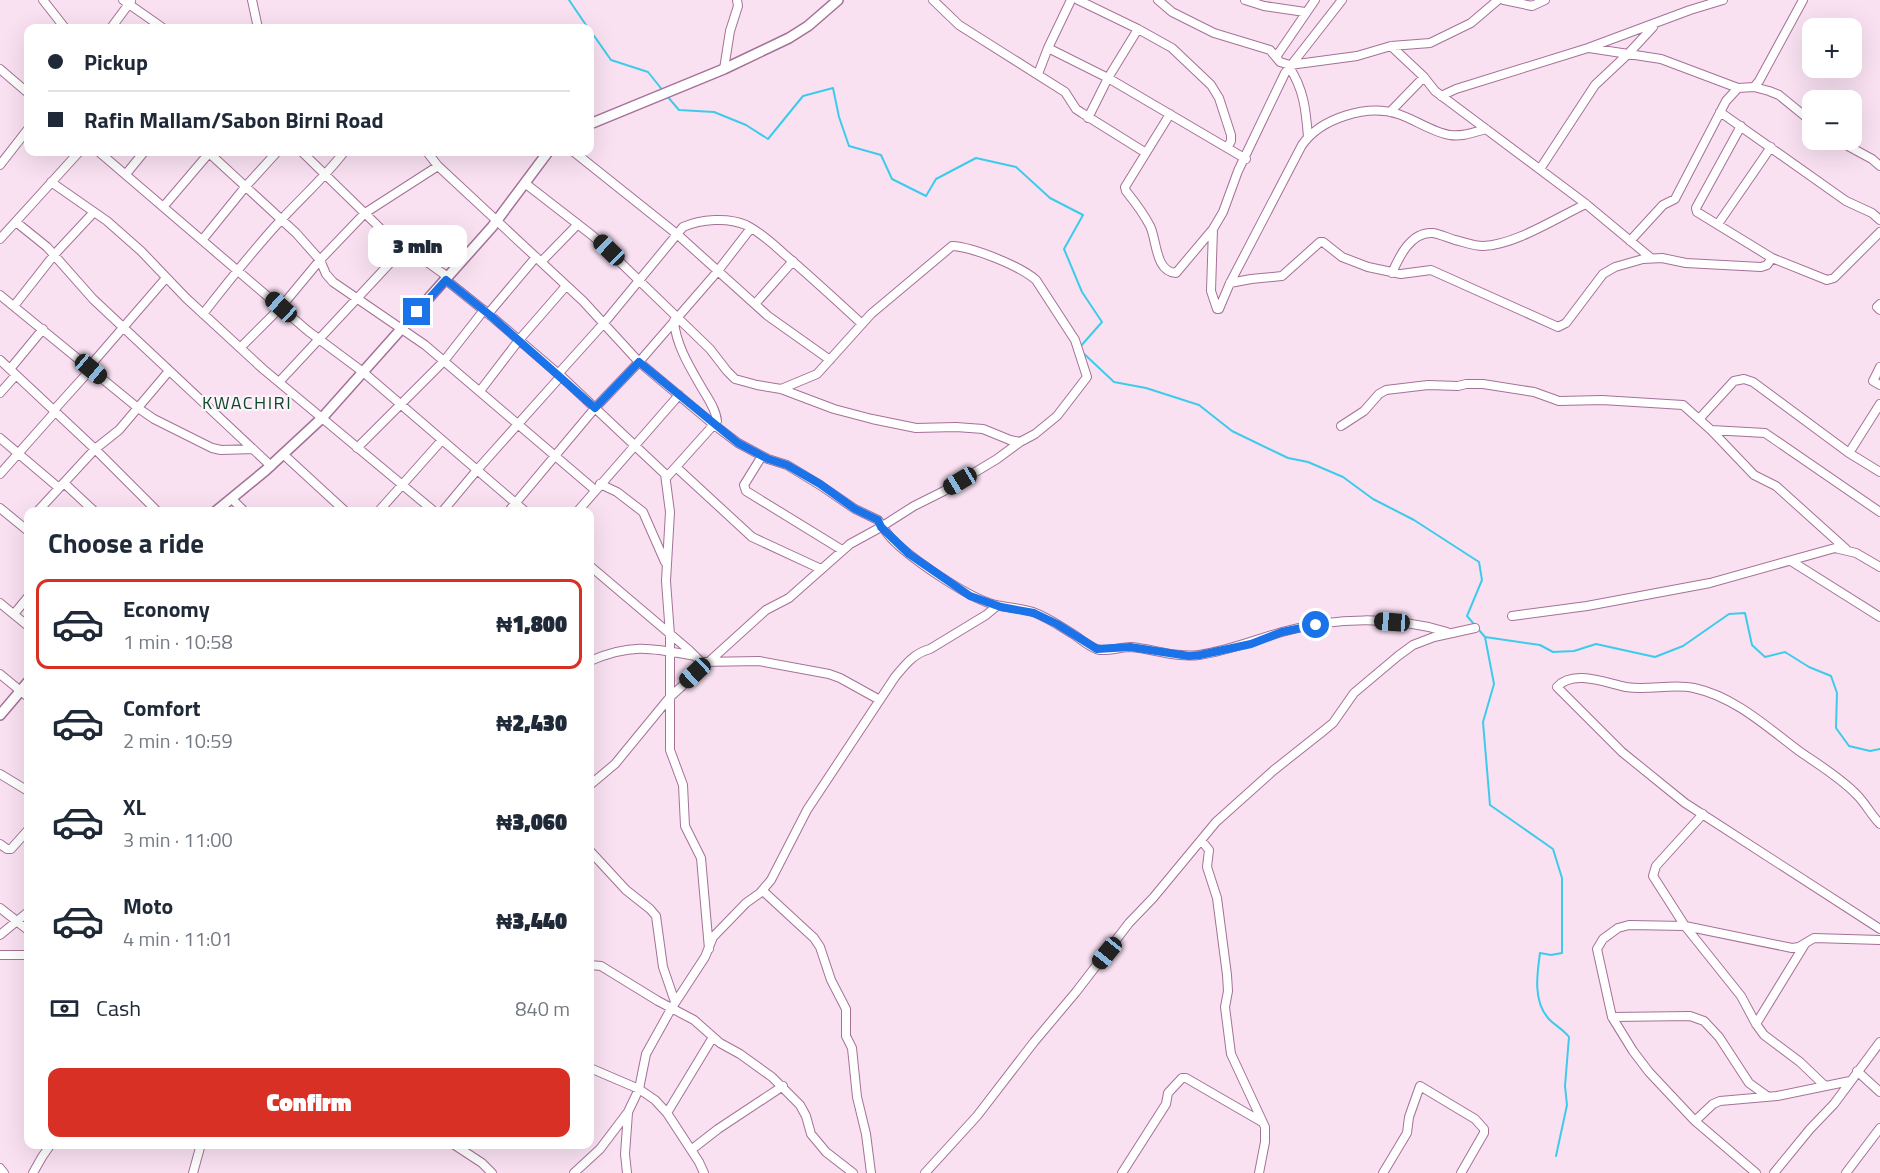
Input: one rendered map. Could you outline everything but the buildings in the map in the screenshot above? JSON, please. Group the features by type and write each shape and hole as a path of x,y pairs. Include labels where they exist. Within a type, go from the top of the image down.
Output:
{"street":[{"path":"43,0 62,24"},
{"path":"252,0 257,24"},
{"path":"724,69 730,32 738,6 737,0"},
{"path":"594,122 724,69 789,38 808,26 838,0"},
{"path":"933,0 959,26 1065,92 1076,109 1146,153"},
{"path":"1038,74 1071,0"},
{"path":"1078,0 1172,48 1216,92 1231,135 1227,148"},
{"path":"1158,0 1172,12 1214,33 1270,50 1280,62 1290,66 1357,56 1391,46 1430,43 1471,22 1498,0"},
{"path":"1245,0 1264,6 1305,12"},
{"path":"1276,57 1315,0"},
{"path":"1170,114 1125,187 1150,225 1155,248 1168,270 1176,273 1213,229 1223,212 1238,171 1246,159 1290,66 1342,0"},
{"path":"1504,0 1532,6 1545,0"},
{"path":"1441,96 1723,0"},
{"path":"1754,87 1800,0"},
{"path":"114,24 128,1 158,24"},
{"path":"1540,169 1595,85 1656,24"},
{"path":"1088,118 1108,78 1138,29"},
{"path":"1391,46 1441,96 1586,204 1651,258"},
{"path":"1048,48 1108,78 1246,159"},
{"path":"1587,48 1660,59 1738,88 1754,87 1779,95 1802,114"},
{"path":"1290,66 1304,99 1308,137"},
{"path":"0,69 24,90"},
{"path":"1390,112 1424,77"},
{"path":"1630,241 1663,205 1675,199 1720,112 1730,95 1738,88"},
{"path":"1213,229 1211,291 1217,309 1221,308 1230,283 1308,137 1346,114 1356,112 1390,112 1449,135 1463,136 1486,129"},
{"path":"1720,112 1846,201 1872,213 1880,220"},
{"path":"1741,126 1695,208 1697,212 1772,258 1830,280 1880,232"},
{"path":"0,165 24,134"},
{"path":"1718,224 1771,147"},
{"path":"1855,150 1880,166"},
{"path":"0,239 74,156"},
{"path":"104,156 318,339 363,372 520,507"},
{"path":"126,174 141,156"},
{"path":"164,206 206,156"},
{"path":"213,156 320,260 326,274 333,282 402,328 555,456 598,487 617,492 644,512 666,566"},
{"path":"203,239 273,156"},
{"path":"306,156 382,230 447,278 559,375 662,470 666,478 670,512 666,566 670,635 670,750 683,785 685,826 700,858 709,949"},
{"path":"203,314 238,269 341,156"},
{"path":"430,156 604,323 639,362 713,424 738,443 762,456 787,465 820,484 855,509 878,520 881,527 909,554 970,596 997,606 1034,613 1057,624 1097,649 1130,647 1189,656 1230,649 1282,632 1350,621 1419,624 1447,632"},
{"path":"222,507 271,466 322,418 497,221 545,156"},
{"path":"579,156 678,235 778,324 830,360"},
{"path":"240,348 281,307 320,260 365,213 438,166"},
{"path":"51,182 94,212 132,244 240,348 429,507"},
{"path":"526,184 593,236 675,319 710,349 735,378 757,385 782,389 834,409 898,425 916,428 983,429 1020,442"},
{"path":"1392,273 1402,251 1415,239 1426,234 1432,233 1482,246 1512,239 1586,204"},
{"path":"14,306 54,255 94,212"},
{"path":"446,507 683,227 700,222 724,220 745,224 764,236 862,324"},
{"path":"16,222 54,255 93,299 271,466"},
{"path":"357,448 444,361 486,312 538,259 578,224"},
{"path":"512,507 595,408 639,362 717,272 751,228"},
{"path":"1230,283 1282,276 1323,242 1342,257 1392,273 1431,270 1558,327 1566,323 1603,274 1615,267 1651,258 1686,263 1761,267 1767,265 1772,258"},
{"path":"594,781 615,764 670,697 766,610 789,598 842,550 914,506 944,491 1035,434 1057,416 1087,377 1075,340 1036,280 991,256 952,246 871,314 817,374 782,389"},
{"path":"279,382 359,299 405,247"},
{"path":"754,304 793,261"},
{"path":"0,474 166,278"},
{"path":"480,391 519,340 566,286"},
{"path":"1,299 14,306 154,419 212,448 253,449"},
{"path":"1880,304 1877,307 1880,310"},
{"path":"666,478 717,421 717,416 676,335 675,319"},
{"path":"0,393 43,329"},
{"path":"0,360 153,507"},
{"path":"1880,367 1873,381 1880,385"},
{"path":"42,507 95,450 119,430 169,371"},
{"path":"1700,418 1734,381 1744,379 1753,382 1849,453 1880,472"},
{"path":"1341,426 1364,411 1379,394 1386,390 1428,386 1483,384 1534,392 1559,401 1602,400 1683,405 1700,418 1754,475 1776,486 1846,550 1880,567"},
{"path":"581,507 679,395"},
{"path":"1849,453 1880,404"},
{"path":"1711,430 1765,434 1880,512"},
{"path":"0,438 88,507"},
{"path":"382,507 442,440"},
{"path":"284,454 341,507"},
{"path":"762,456 744,485 746,490 842,550"},
{"path":"676,467 752,537 821,569"},
{"path":"232,499 240,507"},
{"path":"0,509 24,524"},
{"path":"1512,616 1641,597 1710,583 1826,550 1835,548 1846,550"},
{"path":"1791,561 1880,617"},
{"path":"594,572 701,662 759,661 829,674 878,699"},
{"path":"14,614 24,602"},
{"path":"0,603 24,623"},
{"path":"574,1173 600,1149 628,1112 639,1089 645,1054 714,937 746,903 763,891 771,880 807,810 863,727 878,699 911,659 986,615 997,606"},
{"path":"925,1173 977,1116 1129,923 1228,810 1332,723 1354,693 1413,645 1447,632 1475,628"},
{"path":"594,660 623,649 635,648 695,656"},
{"path":"0,674 24,693"},
{"path":"1880,824 1858,796 1743,709 1719,695 1692,687 1636,689 1584,678 1573,678 1561,682 1557,687 1633,762 1684,803 1880,929"},
{"path":"0,715 24,695"},
{"path":"0,774 24,789"},
{"path":"1703,814 1656,866 1653,876 1685,926 1741,996 1756,1024 1768,1039 1800,1062 1825,1086"},
{"path":"0,844 11,849 24,834"},
{"path":"1201,840 1209,850 1207,867 1216,898 1228,983 1225,1006 1231,1054 1266,1130 1259,1173"},
{"path":"594,855 626,890 656,916 663,967 673,1005"},
{"path":"763,891 814,938 820,947 831,980 844,1004 847,1015 845,1032 852,1048 856,1093 866,1134 871,1173"},
{"path":"0,908 24,927"},
{"path":"0,935 24,915"},
{"path":"1756,1173 1695,1121 1649,1072 1612,1017 1597,949 1602,939 1618,928 1629,925 1685,926 1792,948 1815,938 1880,940"},
{"path":"1756,1024 1805,944"},
{"path":"0,955 24,955"},
{"path":"594,965 601,966 673,1005 713,1037 764,1070 783,1086 804,1112 811,1134 826,1152 853,1173"},
{"path":"1612,1017 1690,1016 1704,1021 1719,1037 1749,1083 1767,1096"},
{"path":"667,1113 713,1037"},
{"path":"1774,1173 1834,1104 1880,1042"},
{"path":"594,1070 639,1089 655,1100 667,1113 692,1150 704,1173"},
{"path":"1857,1071 1880,1092"},
{"path":"1122,1173 1166,1104 1168,1093 1182,1078 1186,1078 1263,1122"},
{"path":"1695,1121 1713,1104 1720,1101 1767,1096 1850,1081"},
{"path":"692,1150 718,1129 783,1086"},
{"path":"1383,1173 1407,1132 1409,1117 1420,1086 1475,1119 1484,1128 1484,1133 1461,1173"},
{"path":"627,1173 628,1112"},
{"path":"1846,1173 1880,1128"},
{"path":"33,1173 48,1149"},
{"path":"192,1173 199,1149"},
{"path":"461,1149 482,1163 492,1173"},
{"path":"0,1168 4,1173"}],"waterway":[{"path":"569,0 585,24"},
{"path":"594,36 611,60 648,72 664,92"},
{"path":"667,96 679,110 714,112 746,125 768,139 803,96 833,88 839,117 849,146 881,155 892,179 926,196 936,179 976,158 1016,167 1050,198 1083,215 1064,249 1082,292 1102,322 1080,347"},
{"path":"1081,351 1114,382 1146,388 1199,405 1232,431 1288,458 1308,462 1343,477 1373,499 1414,520 1479,562 1482,580 1467,616 1485,637 1494,684 1483,722 1490,805 1553,849 1562,878 1562,953 1551,955 1540,953 1537,978 1538,996 1543,1011 1569,1037 1565,1086 1567,1105 1556,1156"},
{"path":"1485,637 1540,645 1553,652 1574,651 1596,644 1655,657 1683,646 1729,614 1745,613 1752,645 1765,657 1785,652 1809,667 1831,676 1837,693 1836,728 1849,746 1870,751 1880,749"}],"district":[{"name":"KWACHIRI","path":"247,403"}],"route":[{"path":"417,312 446,280 561,376 595,408 639,362 738,443 768,459 787,465 820,484 861,513 878,520 890,537 909,554 970,596 1001,607 1013,607 1034,613 1057,624 1097,649 1130,647 1189,656 1200,655 1251,644 1282,632 1316,625"}]}
